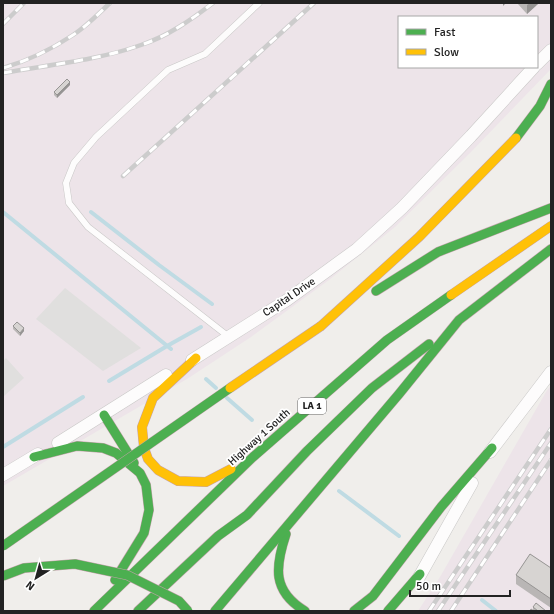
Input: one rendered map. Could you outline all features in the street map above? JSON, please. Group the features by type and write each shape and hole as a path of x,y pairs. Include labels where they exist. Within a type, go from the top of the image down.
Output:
{"highway":[{"path":"321,326 419,237 515,139 540,106 551,84"},
{"path":"3,546 177,424 321,326 438,252 551,208"},
{"name":"Highway 1 South","path":"95,609 253,457 387,340 551,226"},
{"path":"138,611 218,536 248,515 307,451 372,388 551,249"},
{"path":"215,611 289,526 459,320"},
{"path":"148,459 144,448 142,427 153,398 196,358"},
{"path":"95,609 144,533 149,510 146,485 112,413"},
{"path":"135,440 148,459 158,470 178,481 206,482 253,457"},
{"path":"34,457 77,446 103,448 116,454 140,473"},
{"path":"354,611 373,596 441,507 492,448"},
{"path":"289,526 280,552 278,563 279,578 283,590 293,604 304,611"},
{"path":"3,576 24,568 75,564 127,575 179,601 188,611"},
{"path":"388,611 420,574"}],"street":[{"path":"538,63 551,50"},
{"name":"Capital Drive","path":"3,475 112,413 146,387 196,358 287,300 357,249 402,208 533,68"},
{"path":"399,611 492,448 551,372"}],"lane":[{"path":"229,337 88,227 69,203 66,183 74,163 107,126 168,70 205,54 259,3"}],"shaded area":[{"path":"3,3 551,3 551,69 470,153 395,227 329,280 251,337 187,379 3,486"},
{"path":"65,288 141,348 103,371 36,319"},
{"path":"6,358 24,378 3,397 3,361"},
{"path":"551,385 551,611 418,611 440,577"}],"building":[{"path":"67,79 70,82 57,95 54,92"},
{"path":"17,322 24,328 20,333 13,326"},
{"path":"530,554 551,568 551,599 516,575"},
{"path":"536,603 546,611 538,611 533,607"}],"waterway":[{"path":"3,212 171,349"},
{"path":"91,212 212,304"},
{"path":"109,381 201,327"},
{"path":"206,379 216,388"},
{"path":"3,447 83,397"},
{"path":"227,398 252,420"},
{"path":"339,491 399,536"},
{"path":"482,600 496,611"}],"railway":[{"path":"3,24 24,3"},
{"path":"3,68 48,50 65,40 83,28 110,3"},
{"path":"3,73 108,55 141,45 161,37 179,27 213,3"},
{"path":"123,176 314,3"},
{"path":"429,611 551,429"},
{"path":"438,611 551,443"},
{"path":"451,611 551,460"}],"traffic: fast":[{"path":"516,138 540,106 551,84"},
{"path":"376,291 438,252 551,208"},
{"path":"215,611 399,394 459,320 551,249"},
{"path":"94,611 253,457 387,340 451,295"},
{"path":"138,611 218,536 247,515 307,451 372,388 429,344"},
{"path":"3,546 230,388"},
{"path":"104,415 134,463"},
{"path":"34,457 77,446 103,448 116,453 140,473 146,485 149,510 144,533 115,580"},
{"path":"354,611 373,596 441,507 492,448"},
{"path":"286,534 278,568 279,577 282,587 287,595 294,603 305,611"},
{"path":"3,576 24,568 75,564 127,575 179,601 188,611"},
{"path":"388,611 420,574"}],"traffic: slow":[{"path":"321,326 419,237 516,138"},
{"path":"451,295 551,226"},
{"path":"230,388 321,326"},
{"path":"196,358 153,398 142,427 144,448 148,459 158,470 178,481 206,482 231,469"}]}
